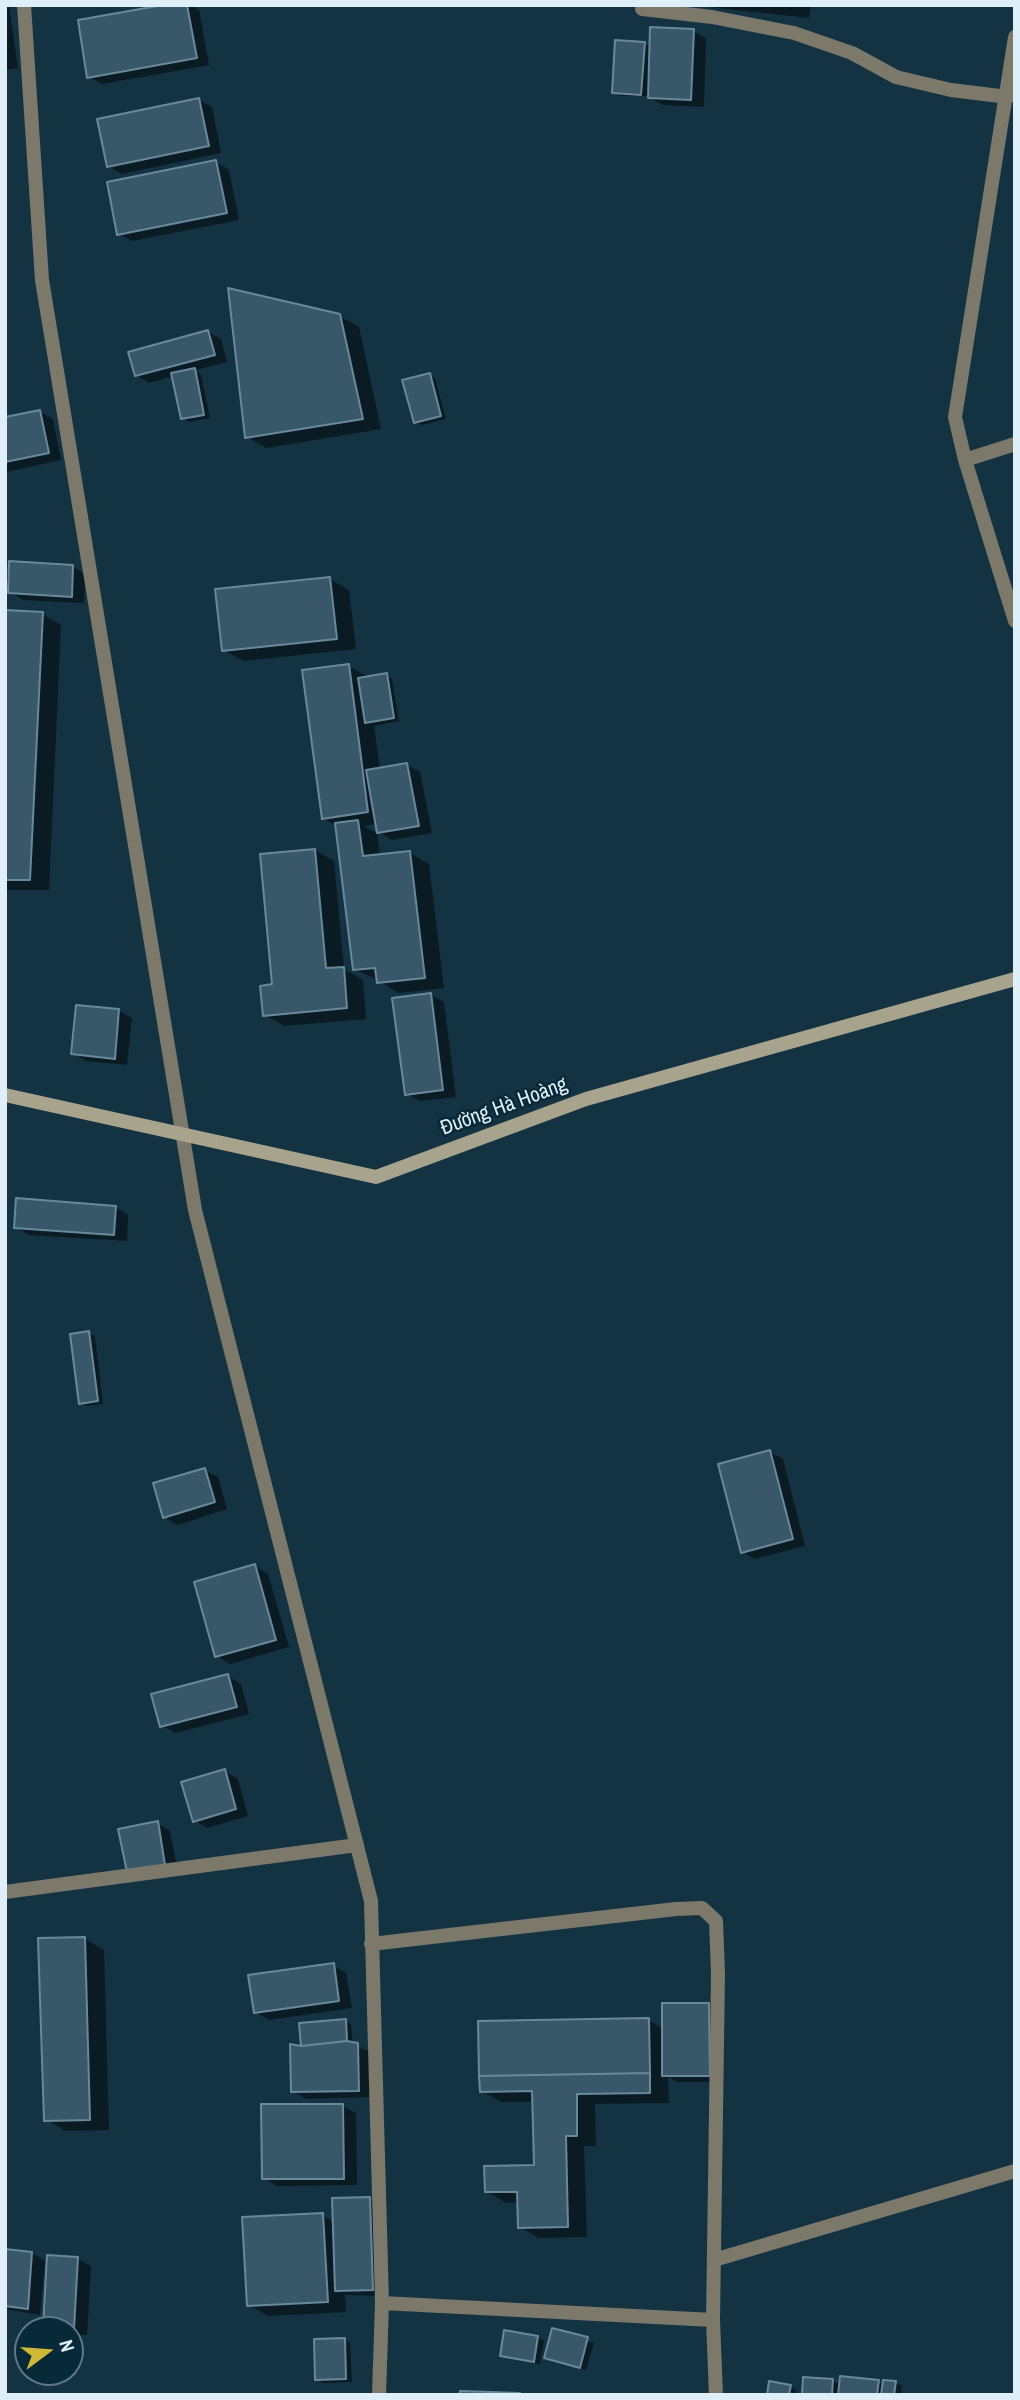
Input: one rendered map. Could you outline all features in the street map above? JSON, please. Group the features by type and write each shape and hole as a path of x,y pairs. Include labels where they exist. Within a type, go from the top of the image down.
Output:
{"street":[{"path":"24,5 42,280 195,1210 371,1901 382,2303 380,2395"},
{"path":"642,9 712,17 794,33 852,53 905,79 1007,97"},
{"path":"1015,37 955,416 965,460 1015,621"},
{"path":"965,460 1015,443"},
{"name":"Đường Hà Hoàng","path":"5,1095 183,1132 376,1177 586,1099 1015,979"},
{"path":"5,1892 357,1845"},
{"path":"371,1944 702,1908 716,1921 718,1973 713,2320 716,2395"},
{"path":"714,2260 1015,2171"},
{"path":"382,2303 713,2320"}],"building":[{"path":"163,5 187,5 197,58 87,78 78,20"},
{"path":"650,27 694,29 691,100 648,98"},
{"path":"615,40 645,42 641,95 612,93"},
{"path":"199,98 209,146 107,167 97,119"},
{"path":"216,160 227,213 117,235 107,182"},
{"path":"228,288 340,314 363,419 245,438"},
{"path":"208,330 215,355 135,376 128,352"},
{"path":"195,368 204,415 181,419 171,373"},
{"path":"430,373 441,416 414,423 402,380"},
{"path":"40,410 49,453 5,462 5,417"},
{"path":"9,561 73,565 72,597 8,593"},
{"path":"330,577 337,639 222,651 215,589"},
{"path":"5,610 43,612 30,880 5,880"},
{"path":"349,664 368,812 322,819 302,670"},
{"path":"387,673 394,718 365,723 358,678"},
{"path":"407,763 419,826 377,833 366,770"},
{"path":"358,820 363,856 410,851 425,978 377,983 375,968 353,970 335,823"},
{"path":"315,849 326,968 344,967 347,1008 263,1016 260,986 272,984 260,854"},
{"path":"431,993 443,1090 405,1095 392,998"},
{"path":"76,1005 119,1009 115,1059 71,1054"},
{"path":"16,1198 116,1206 114,1235 14,1228"},
{"path":"89,1331 98,1401 79,1404 70,1334"},
{"path":"770,1450 793,1539 741,1553 718,1464"},
{"path":"205,1468 215,1502 163,1518 153,1483"},
{"path":"255,1564 276,1640 215,1657 194,1582"},
{"path":"228,1674 237,1707 160,1727 151,1694"},
{"path":"225,1769 236,1809 193,1822 181,1782"},
{"path":"158,1821 165,1865 127,1872 118,1829"},
{"path":"85,1937 90,2120 44,2121 38,1938"},
{"path":"334,1963 339,2001 254,2013 248,1975"},
{"path":"662,2003 709,2003 710,2076 662,2076"},
{"path":"649,2018 650,2073 479,2076 478,2021"},
{"path":"346,2019 347,2041 301,2046 299,2023"},
{"path":"347,2041 358,2043 359,2091 291,2092 290,2044 301,2046"},
{"path":"650,2073 650,2093 577,2094 577,2136 566,2136 568,2227 518,2228 517,2192 485,2192 484,2166 534,2165 532,2091 480,2092 479,2076"},
{"path":"261,2104 343,2104 344,2179 262,2179"},
{"path":"370,2197 373,2290 335,2291 332,2198"},
{"path":"323,2213 328,2302 247,2306 242,2217"},
{"path":"5,2249 32,2252 28,2309 5,2306"},
{"path":"47,2255 78,2257 75,2316 44,2316"},
{"path":"552,2328 588,2337 580,2368 544,2358"},
{"path":"504,2330 538,2336 534,2362 500,2356"},
{"path":"345,2338 346,2379 315,2380 314,2339"},
{"path":"840,2376 879,2380 877,2395 838,2395"},
{"path":"803,2377 833,2379 832,2395 802,2395"},
{"path":"883,2380 896,2381 894,2395 881,2395"},
{"path":"769,2381 791,2385 789,2395 767,2395"},
{"path":"460,2391 520,2393 520,2395 459,2395"}]}
